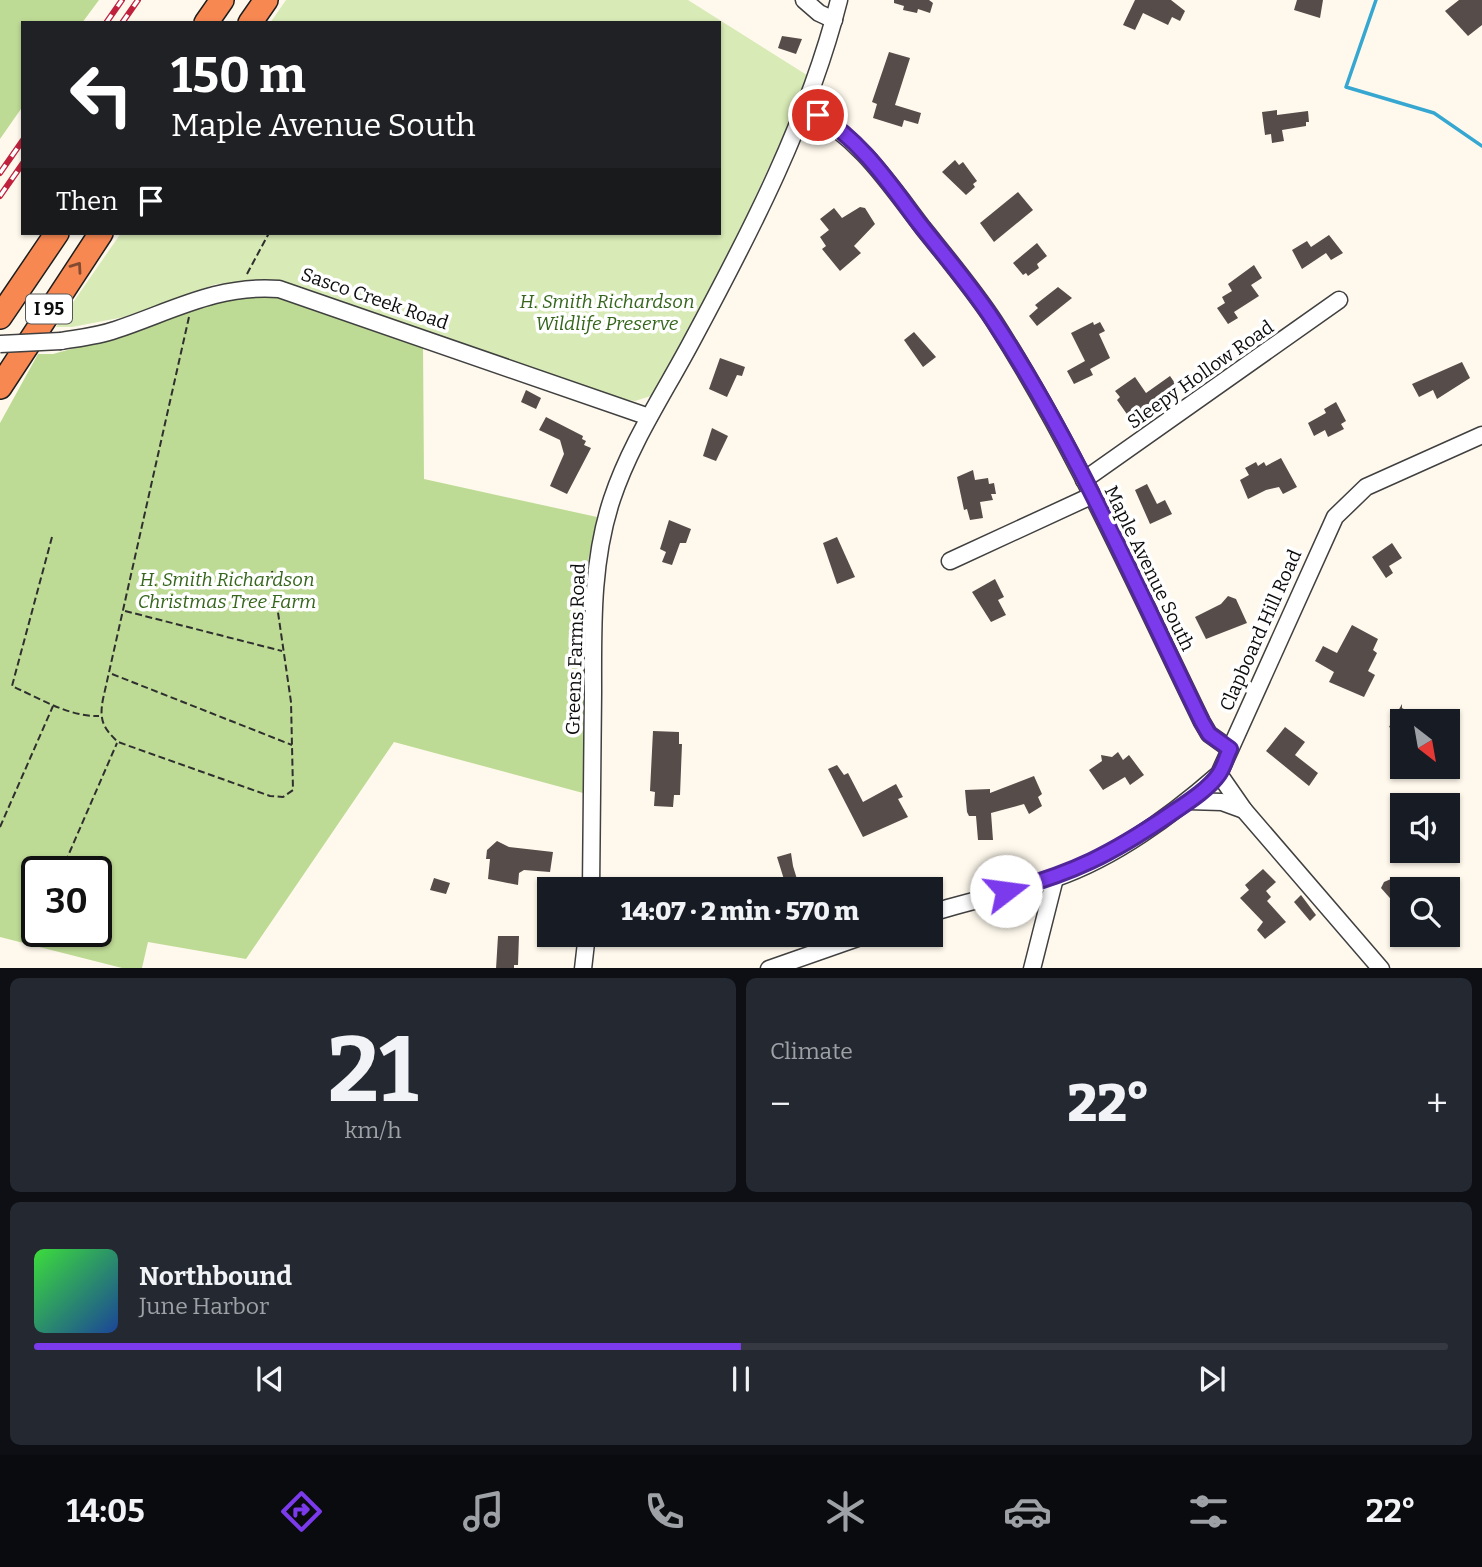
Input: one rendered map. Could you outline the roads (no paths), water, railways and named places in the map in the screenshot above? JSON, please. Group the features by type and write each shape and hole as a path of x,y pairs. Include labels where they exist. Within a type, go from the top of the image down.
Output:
{"highway":[{"path":"207,21 222,0"},
{"path":"251,21 266,0"},
{"name":"I 95","path":"0,317 56,235"},
{"name":"I 95","path":"0,387 100,235"}],"street":[{"path":"804,0 834,20"},
{"name":"Greens Farms Road","path":"591,877 593,632 600,541 612,499 649,417 732,265 805,108 821,70 839,0"},
{"name":"Maple Avenue South","path":"805,108 851,138 976,297 1033,386 1084,480 1202,722 1209,734 1230,749"},
{"name":"Sasco Creek Road","path":"0,344 61,341 113,331 194,299 248,289 279,289 299,293 649,417"},
{"name":"Sleepy Hollow Road","path":"1084,480 1339,300"},
{"name":"Clapboard Hill Road","path":"943,910 1055,878 1100,860 1188,802 1219,774 1335,517 1366,487 1482,435"},
{"path":"950,561 1091,496"},
{"path":"1219,774 1244,810 1381,968"},
{"path":"1188,802 1222,802 1244,810"},
{"path":"1032,968 1055,878"},
{"path":"583,968 585,947"},
{"path":"769,968 831,947"}],"waterway":[{"path":"1376,0 1346,87 1434,113 1482,146"}],"railway":[{"path":"107,21 122,0"},
{"path":"123,21 138,0"},
{"path":"0,173 21,143"},
{"path":"0,196 21,166"}],"park label":[{"name":"H. Smith Richardson Wildlife Preserve","path":"607,312"},
{"name":"H. Smith Richardson Christmas Tree Farm","path":"227,590"}]}
